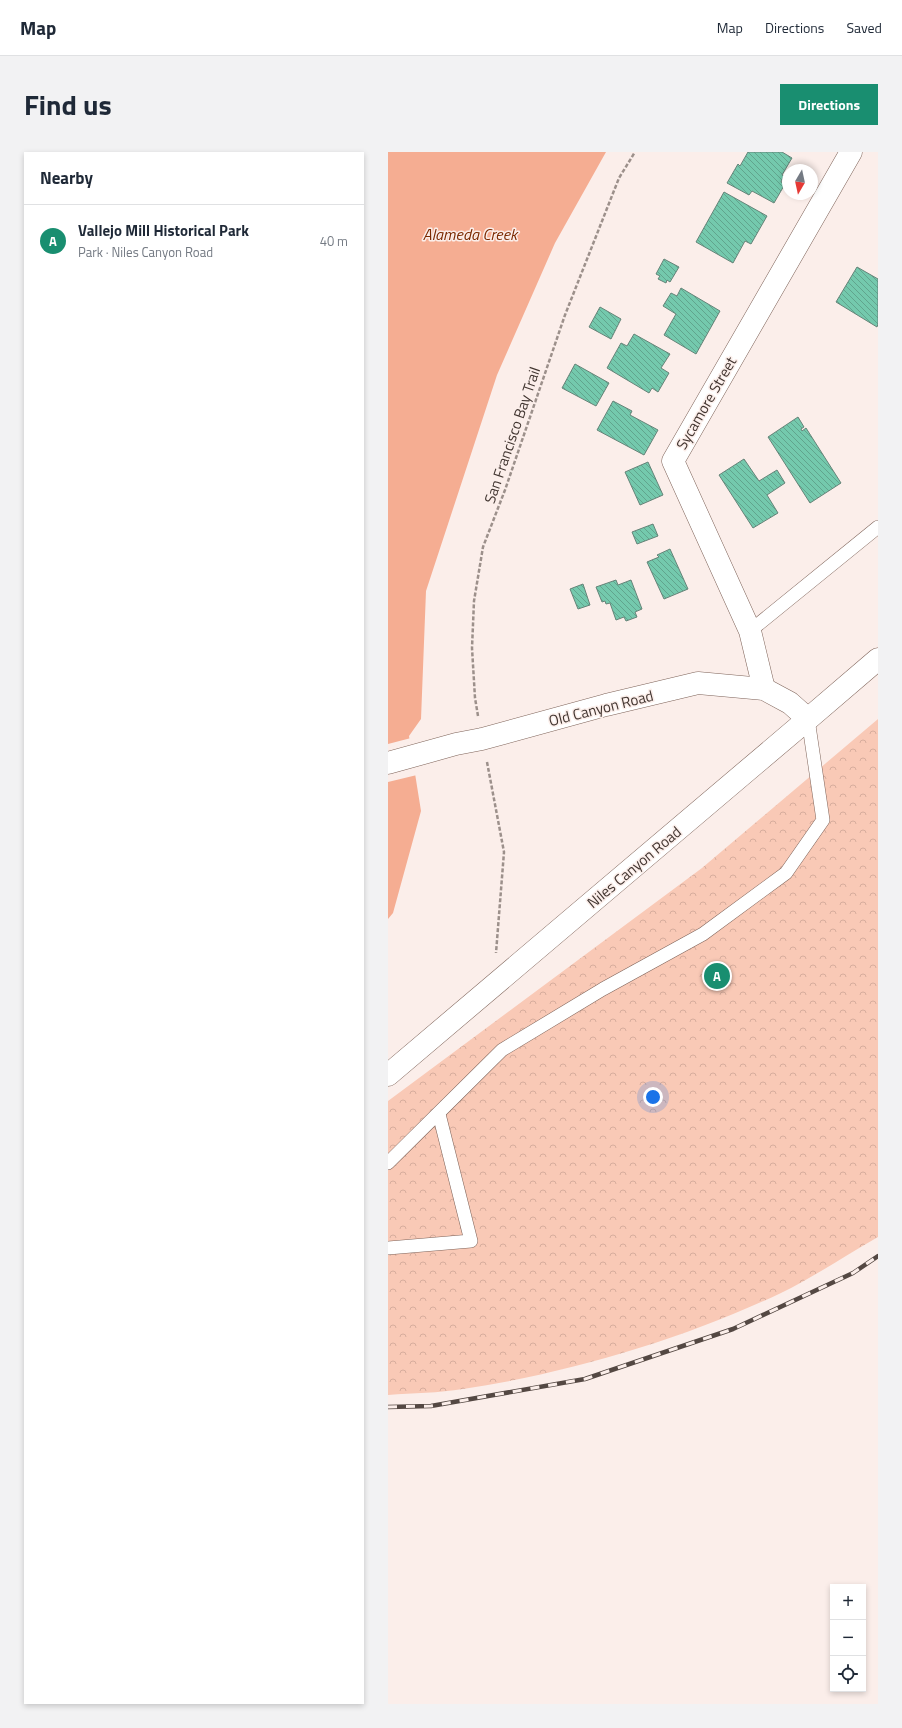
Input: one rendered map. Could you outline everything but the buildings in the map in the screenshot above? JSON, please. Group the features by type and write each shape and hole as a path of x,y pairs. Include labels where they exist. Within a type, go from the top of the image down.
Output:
{"street":[{"name":"Sycamore Street","path":"764,689 750,631 673,461 851,152"},
{"name":"Niles Canyon Road","path":"388,1074 808,720 878,659"},
{"name":"Old Canyon Road","path":"388,762 456,744 482,739 606,705 698,683 764,689 790,703 808,720"}],"lane":[{"path":"750,631 878,527"},
{"path":"388,1163 502,1050 603,989 703,934 786,873 823,820 808,720"},
{"path":"388,1248 471,1242 439,1114"}],"path":[{"name":"San Francisco Bay Trail","path":"492,987 504,852 494,792 474,698 472,648 474,601 483,547 505,490 565,315 619,178 635,152"}],"green space":[{"path":"878,719 878,1237 806,1280 744,1310 626,1352 544,1374 503,1382 454,1390 388,1395 388,1101 702,868"}],"water":[{"name":"Alameda Creek","path":"388,152 606,152 555,243 497,375 426,591 421,719 409,736 421,811 393,913 388,919"}],"pier":[{"path":"411,738 417,775 388,782 388,744"}],"railway":[{"path":"388,1407 431,1406 585,1379 733,1329 853,1273 878,1256"}],"place":[{"name":"Vallejo Mill Historical Park","path":"717,976"}]}
